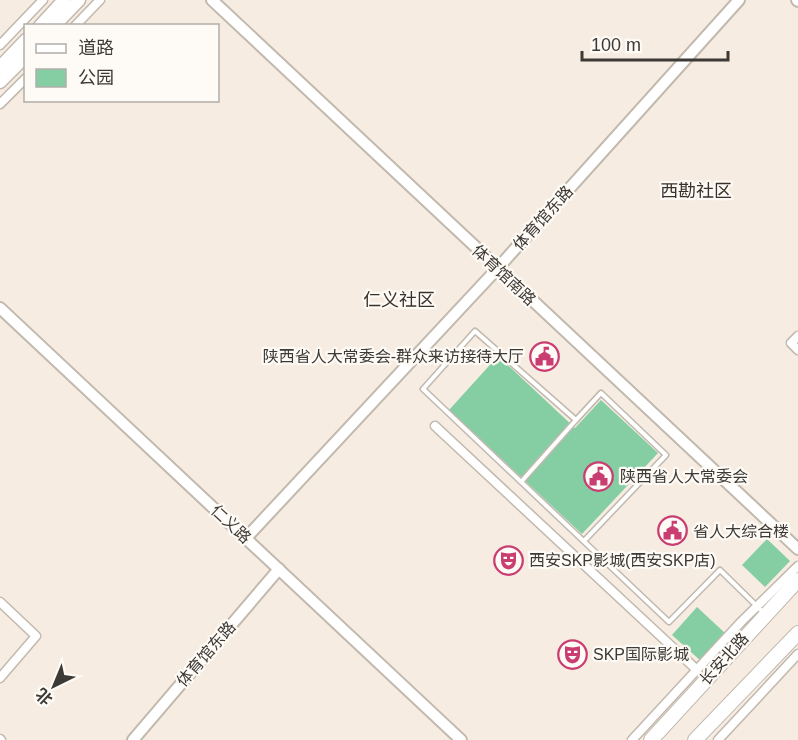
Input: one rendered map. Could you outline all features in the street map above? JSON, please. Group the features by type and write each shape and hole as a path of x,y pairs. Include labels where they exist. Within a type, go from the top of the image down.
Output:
{"main road":[{"path":"42,24 64,0"},
{"path":"56,24 79,0"},
{"path":"0,67 24,42"},
{"path":"0,82 24,58"},
{"name":"长安北路","path":"651,740 761,610 798,579"},
{"path":"695,740 798,633"}],"street":[{"path":"0,45 43,0"},
{"path":"77,24 99,0"},
{"name":"体育馆南路","path":"212,0 798,549"},
{"name":"体育馆东路","path":"246,538 497,269 739,0"},
{"path":"0,104 24,80"},
{"name":"仁义路","path":"0,308 461,740"},
{"path":"798,336 791,343 798,350"},
{"path":"435,426 697,670"},
{"path":"632,740 697,670 761,610 798,566"},
{"name":"体育馆东路","path":"133,740 279,569"},
{"path":"0,602 36,636 0,678"},
{"path":"718,740 798,654"}],"lane":[{"path":"576,420 475,331 423,389 669,622 720,570 761,610"},
{"path":"521,482 601,393 666,455 584,540"}],"green space":[{"path":"498,356 575,428 601,400 658,453 582,534 449,410"},
{"path":"767,539 790,561 765,587 742,565"},
{"path":"697,607 726,634 701,661 672,635"}],"place":[{"name":"陕西省人大常委会-群众来访接待大厅","path":"545,356"},
{"name":"陕西省人大常委会","path":"599,476"},
{"name":"省人大综合楼","path":"672,531"},
{"name":"西安SKP影城(西安SKP店)","path":"508,560"},
{"name":"SKP国际影城","path":"572,654"}],"district":[{"name":"西勘社区","path":"696,191"},
{"name":"仁义社区","path":"399,300"}]}
